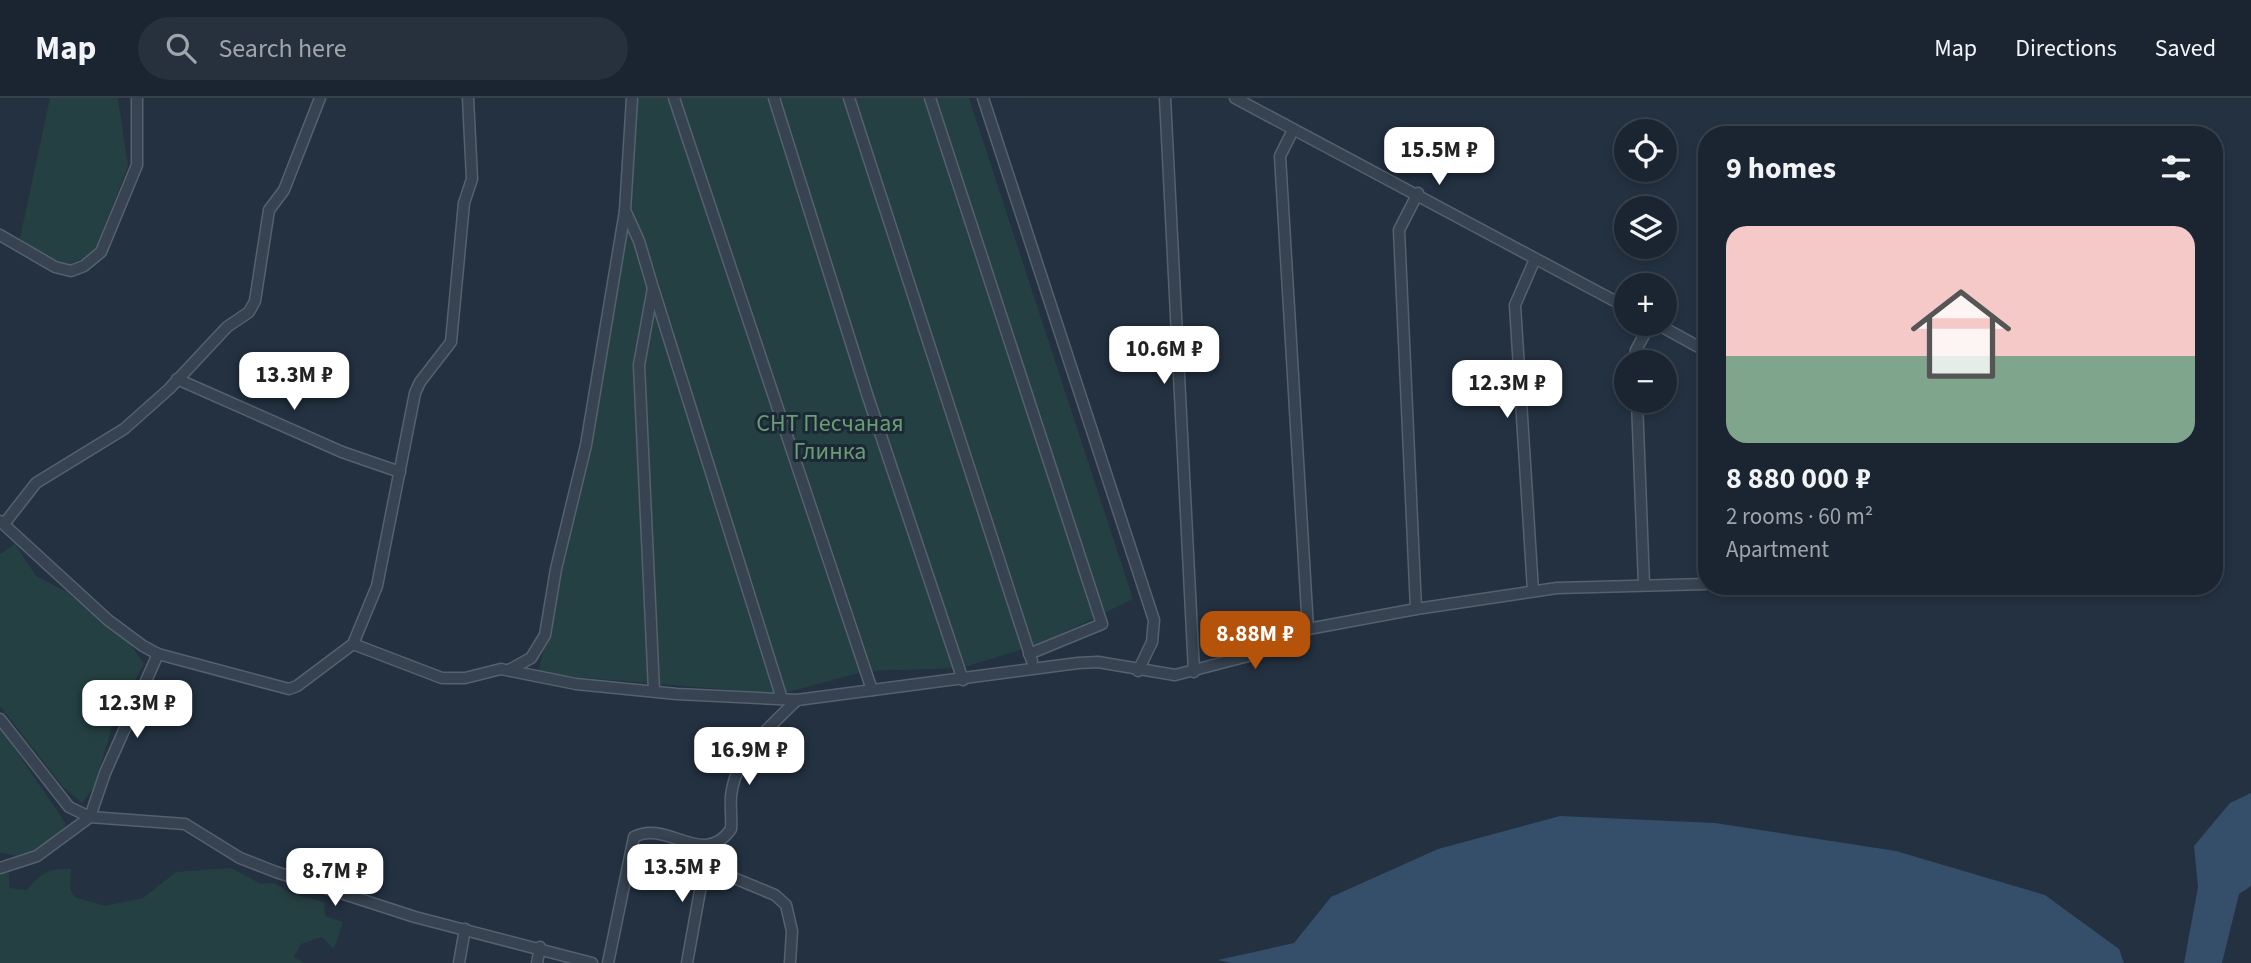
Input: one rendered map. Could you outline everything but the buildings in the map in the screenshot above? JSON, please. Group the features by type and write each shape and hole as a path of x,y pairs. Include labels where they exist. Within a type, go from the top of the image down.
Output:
{"street":[{"path":"0,235 55,267 71,271 84,266 101,252 137,165 137,98"},
{"path":"320,98 284,190 269,210 255,301 249,312 227,327 124,429 36,483 2,523 108,620 158,654 289,689 297,686 353,644 377,586 419,382 451,342 464,203 472,179 468,98"},
{"path":"509,670 531,658 545,635 556,569 586,445 625,210 632,98"},
{"path":"674,98 872,690"},
{"path":"774,98 867,394 963,680"},
{"path":"849,98 1035,670"},
{"path":"930,98 1101,624 1030,654"},
{"path":"983,98 1154,620 1152,642 1138,671"},
{"path":"1165,98 1194,671"},
{"path":"1235,98 1418,193 1614,301"},
{"path":"1293,130 1280,156 1308,629"},
{"path":"1416,609 1399,230 1418,193"},
{"path":"625,210 639,241 782,699"},
{"path":"1533,591 1515,305 1535,259"},
{"path":"653,288 639,365 654,690"},
{"path":"1677,335 1698,347"},
{"path":"177,379 342,452 400,472"},
{"path":"1637,413 1644,585"},
{"path":"353,644 442,678 465,678 491,670 509,670 544,679 797,700 1098,662 1175,676 1256,654 1308,629 1416,609 1533,591 1698,584"},
{"path":"0,868 37,856 90,817 105,773 158,654"},
{"path":"706,850 719,843 731,829 731,798 737,767 749,748 797,700"},
{"path":"0,719 69,807 90,817 185,824 240,858 276,872 415,917 540,947 592,963"},
{"path":"608,963 630,843 639,835 653,833 706,850 722,873 775,895 786,905 792,931 790,963"},
{"path":"687,963 706,850"},
{"path":"459,963 465,929"},
{"path":"537,963 540,947"}],"green space":[{"path":"50,98 118,98 128,166 94,253 63,268 19,243"},
{"name":"СНТ Песчаная Глинка","path":"635,98 969,98 1133,599 1040,644 961,668 866,671 781,694 538,674 590,445"},
{"path":"15,544 36,576 67,592 131,645 144,664 112,726 95,786 82,803 63,787 0,706 0,554"},
{"path":"0,727 66,824 46,847 23,856 0,853"},
{"path":"231,868 261,884 274,883 293,894 324,902 325,916 343,922 334,949 322,937 301,944 294,957 304,963 0,963 0,873 9,873 9,888 27,890 46,873 57,869 71,869 70,888 74,897 105,906 143,898 176,872"}],"water":[{"path":"2251,793 2251,886 2239,894 2222,963 2184,963 2198,887 2194,846 2230,803"},
{"path":"1560,816 1715,823 1896,851 2045,895 2119,949 2124,963 1231,963 1218,960 1294,943 1331,897 1438,849"}]}
